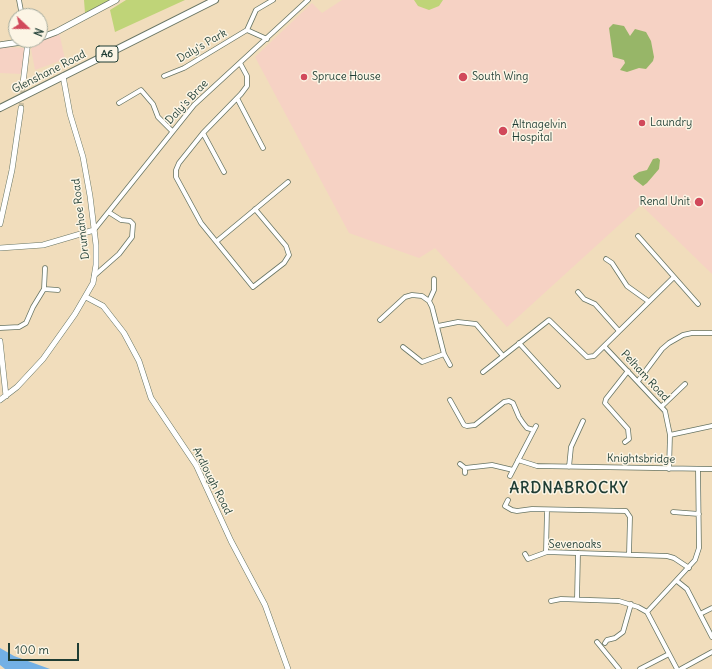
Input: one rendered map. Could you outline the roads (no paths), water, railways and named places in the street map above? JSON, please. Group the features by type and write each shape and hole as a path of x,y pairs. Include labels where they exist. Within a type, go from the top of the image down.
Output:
{"highway":[{"name":"Glenshane Road","path":"0,108 215,0"}],"main road":[{"path":"48,35 116,0"}],"street":[{"path":"268,39 247,30 256,10 273,0"},
{"name":"Daly's Brae","path":"94,230 110,213 172,131 202,96 268,39 308,0"},
{"name":"Daly's Park","path":"164,76 184,68 247,30"},
{"path":"23,83 27,48"},
{"path":"240,63 247,76 247,86 203,133 179,163 176,170 176,177 201,224 217,241 253,287 288,259 289,251 256,209"},
{"name":"Drumahoe Road","path":"0,400 44,359 86,297 93,283 96,265 94,230 83,157 70,114 63,76"},
{"path":"119,103 141,90 153,104 158,117 172,131"},
{"path":"237,98 263,148"},
{"path":"0,224 12,170 21,108"},
{"path":"203,133 224,172"},
{"path":"217,241 288,182"},
{"path":"94,276 128,245 132,237 132,224 130,221 121,220 110,213"},
{"path":"0,248 49,244 94,230"},
{"path":"638,236 698,304"},
{"path":"606,259 612,263 627,286 648,302"},
{"path":"0,328 23,325 44,289 45,268"},
{"path":"482,372 549,320 587,357 594,356 674,277"},
{"path":"429,301 434,290 434,279"},
{"path":"44,289 58,290"},
{"path":"578,292 584,299 595,304 618,331"},
{"path":"380,320 406,297 412,295 422,296 429,301 438,326 444,354 450,365"},
{"name":"Ardlough Road","path":"86,297 103,306 124,333 139,362 151,398 196,465 231,542 266,605 288,669"},
{"path":"438,326 458,322 476,324 503,356"},
{"path":"638,381 668,343 683,335 692,333 712,333"},
{"path":"0,342 6,396"},
{"path":"519,343 558,386"},
{"name":"Pelham Road","path":"604,346 662,406 667,416 670,435 669,469"},
{"path":"403,347 422,362 444,354"},
{"path":"625,442 629,439 628,429 605,403 606,398 628,371"},
{"path":"662,406 685,384"},
{"path":"450,400 466,426 475,425 504,402 509,401 513,403 519,417 527,428 534,430"},
{"path":"569,466 571,447 583,421"},
{"path":"510,476 536,426"},
{"path":"581,426 586,429"},
{"path":"670,435 712,426"},
{"name":"Knightsbridge","path":"518,460 534,466 712,469"},
{"path":"460,464 465,468 492,465 513,470"},
{"path":"465,468 465,473"},
{"path":"647,612 695,560 699,548 698,469"},
{"path":"508,500 505,506 512,510 626,511 630,517 629,554"},
{"path":"546,552 547,510"},
{"path":"673,512 699,514"},
{"name":"Sevenoaks","path":"525,554 528,559 546,552 667,556 674,558 689,568"},
{"path":"577,599 578,553"},
{"path":"677,581 686,589 712,637"},
{"path":"551,601 577,599 619,601 632,604 647,612 677,669"},
{"path":"605,643 607,640 615,638 623,632 632,604"},
{"path":"700,614 712,608"},
{"path":"597,642 619,669"},
{"path":"681,669 712,652"},
{"path":"640,669 669,654"}],"water":[{"path":"0,648 14,656 50,669 5,669 0,665"}],"tunnel":[{"path":"21,108 23,83"}],"place":[{"name":"Spruce House","path":"304,77"},
{"name":"South Wing","path":"463,77"},
{"name":"Laundry","path":"642,123"},
{"name":"Altnagelvin Hospital","path":"503,131"},
{"name":"Renal Unit","path":"699,202"}],"district":[{"name":"ARDNABROCKY","path":"569,489"}]}
